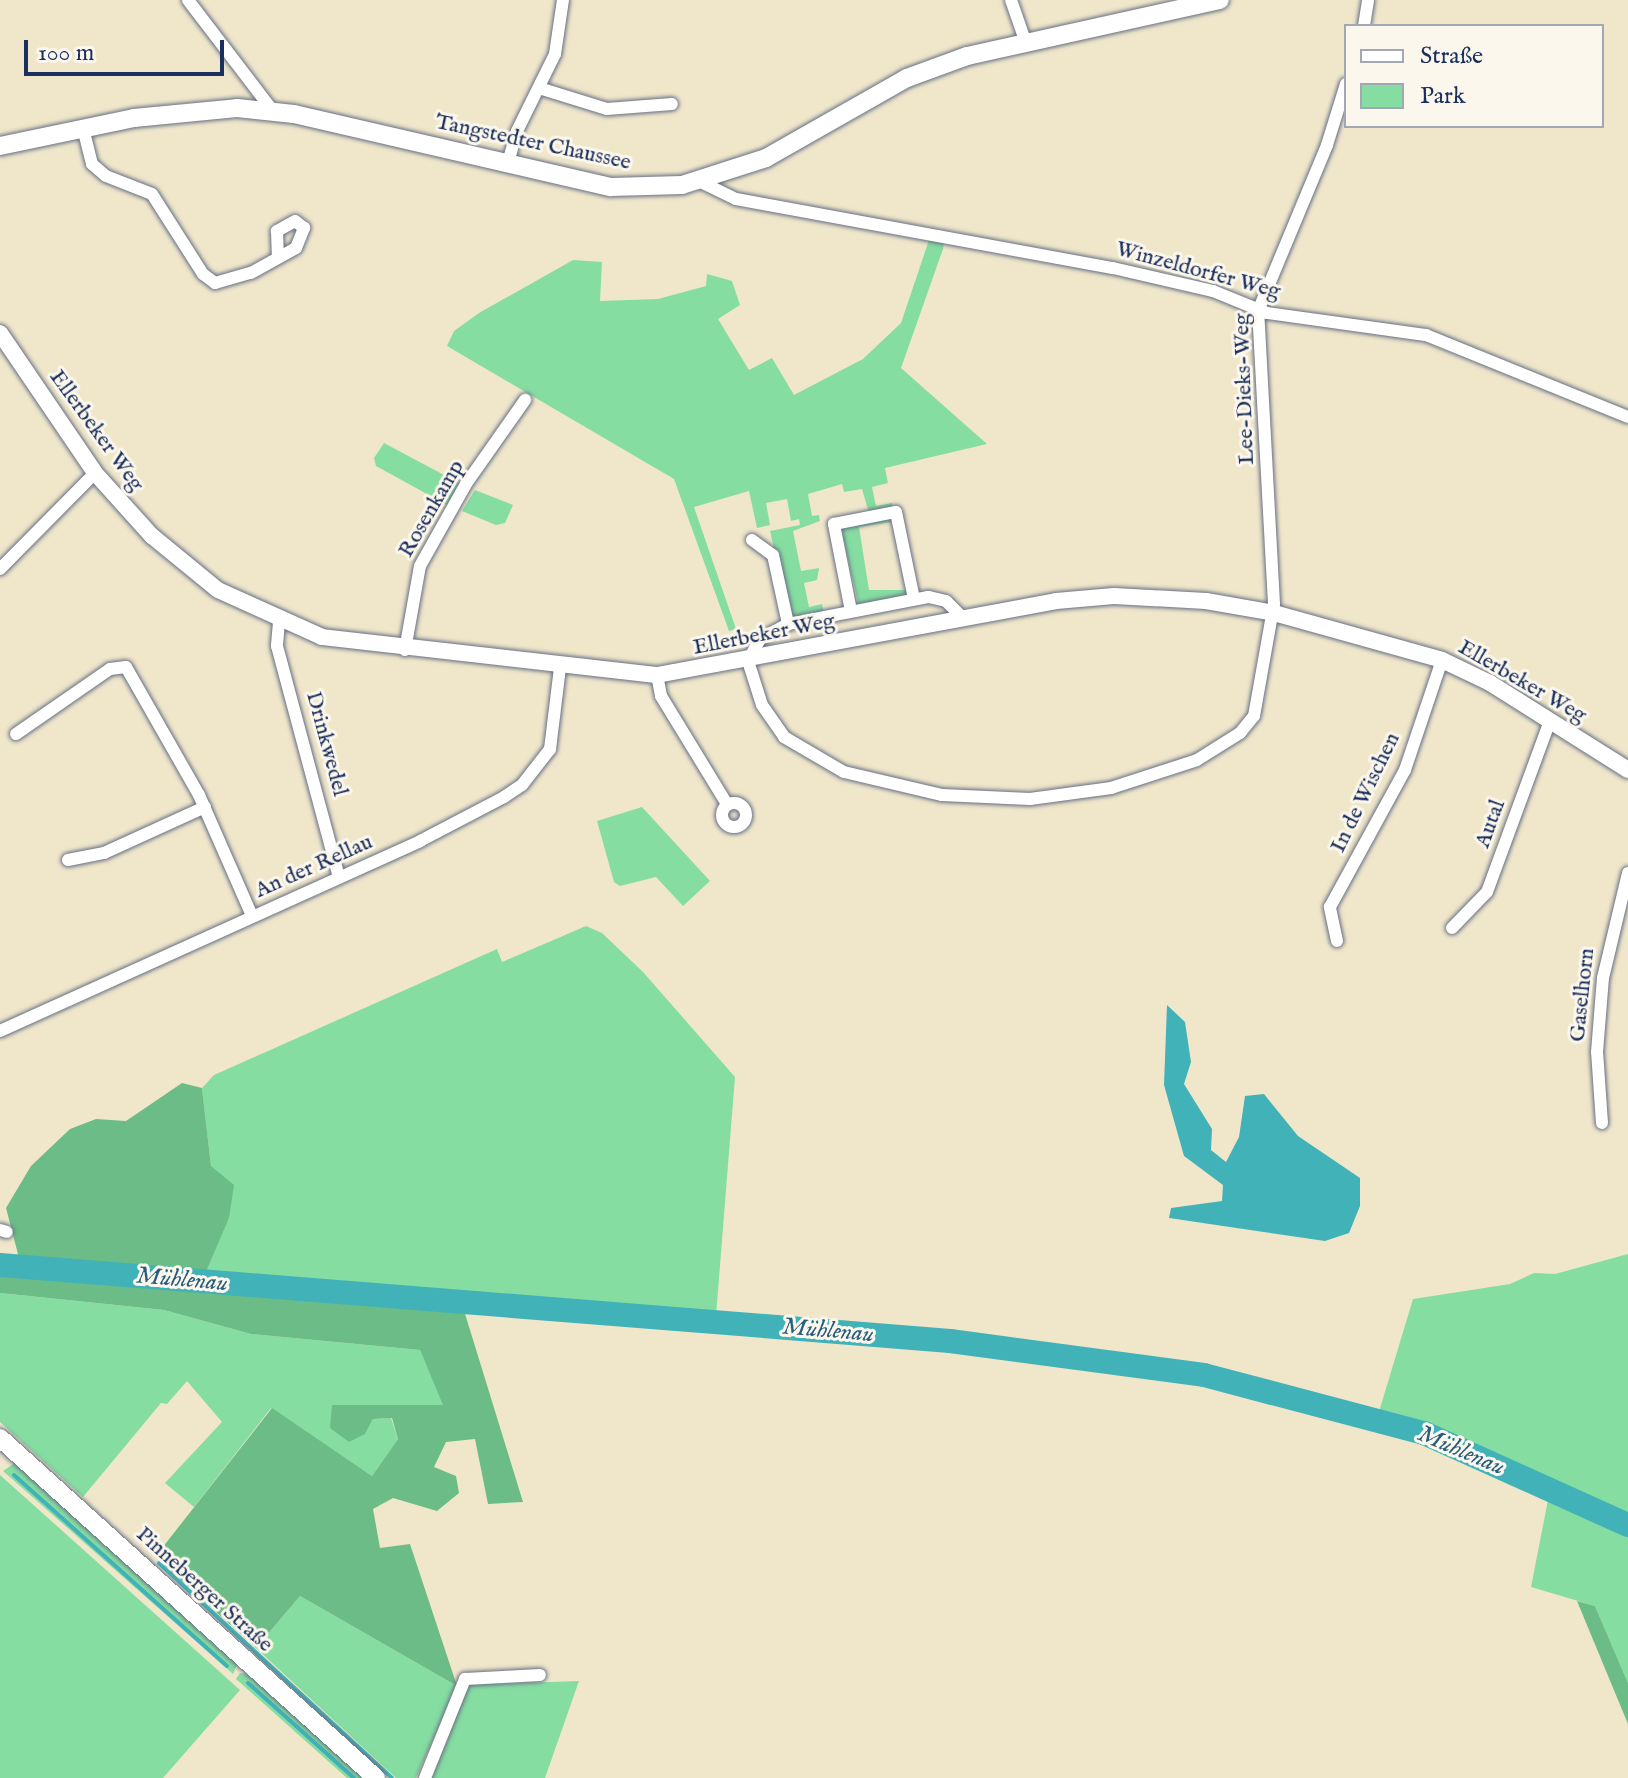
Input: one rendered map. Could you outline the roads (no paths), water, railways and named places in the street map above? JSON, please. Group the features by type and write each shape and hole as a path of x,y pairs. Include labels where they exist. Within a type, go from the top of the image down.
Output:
{"main road":[{"name":"Tangstedter Chaussee","path":"0,146 83,128 201,109 273,111 611,187 701,182 766,158 907,78 1026,43 1220,0"},
{"name":"Pinneberger Straße","path":"0,1438 376,1778"}],"street":[{"path":"188,0 273,111"},
{"path":"507,166 517,131 555,54 563,0"},
{"path":"1011,0 1026,43"},
{"path":"1364,24 1368,0"},
{"path":"539,88 607,109 672,104"},
{"name":"Lee-Dieks-Weg","path":"748,661 773,723 784,737 821,762 915,791 1030,799 1147,778 1197,760 1240,733 1254,716 1262,689 1274,613 1258,311 1327,145 1344,90"},
{"path":"83,128 92,164 106,176 152,194 203,274 215,283 251,273 278,255"},
{"name":"Winzeldorfer Weg","path":"701,182 736,199 1113,268 1213,291 1258,311 1426,335 1628,417"},
{"name":"Ellerbeker Weg","path":"0,333 95,473 184,565 218,590 279,622 322,637 405,650 657,675 748,661 963,618 1114,596 1206,601 1274,613 1442,660 1550,721 1628,770"},
{"name":"Rosenkamp","path":"405,650 420,566 466,484 525,400"},
{"path":"0,569 95,473"},
{"path":"851,611 834,524 896,512 914,599"},
{"path":"752,540 773,555 788,624"},
{"path":"748,661 760,639 788,624 851,611 938,597 963,618"},
{"name":"Drinkwedel","path":"279,622 277,646 339,877"},
{"name":"In de Wischen","path":"1337,941 1330,907 1405,770 1442,660"},
{"path":"16,734 110,669 126,667 205,807 252,916"},
{"name":"An der Rellau","path":"0,1031 473,816 522,785 550,749 560,667"},
{"path":"657,675 661,696 727,804"},
{"name":"Autal","path":"1452,928 1487,892 1550,721"},
{"path":"68,860 104,853 205,807"},
{"name":"Gaselhorn","path":"1602,1123 1597,1052 1603,978 1625,896 1628,873"},
{"path":"425,1778 465,1679 540,1675"}],"water":[{"path":"1167,1005 1185,1022 1191,1062 1184,1084 1212,1129 1211,1150 1226,1162 1239,1137 1245,1096 1264,1094 1298,1136 1360,1178 1360,1206 1349,1233 1325,1241 1169,1218 1171,1208 1222,1201 1223,1185 1184,1156 1164,1085"}],"waterway":[{"name":"Mühlenau","path":"0,1265 950,1341 1204,1375 1424,1433 1628,1525"},
{"path":"14,1475 227,1666"},
{"path":"159,1563 392,1778"},
{"path":"248,1683 354,1778"}]}
